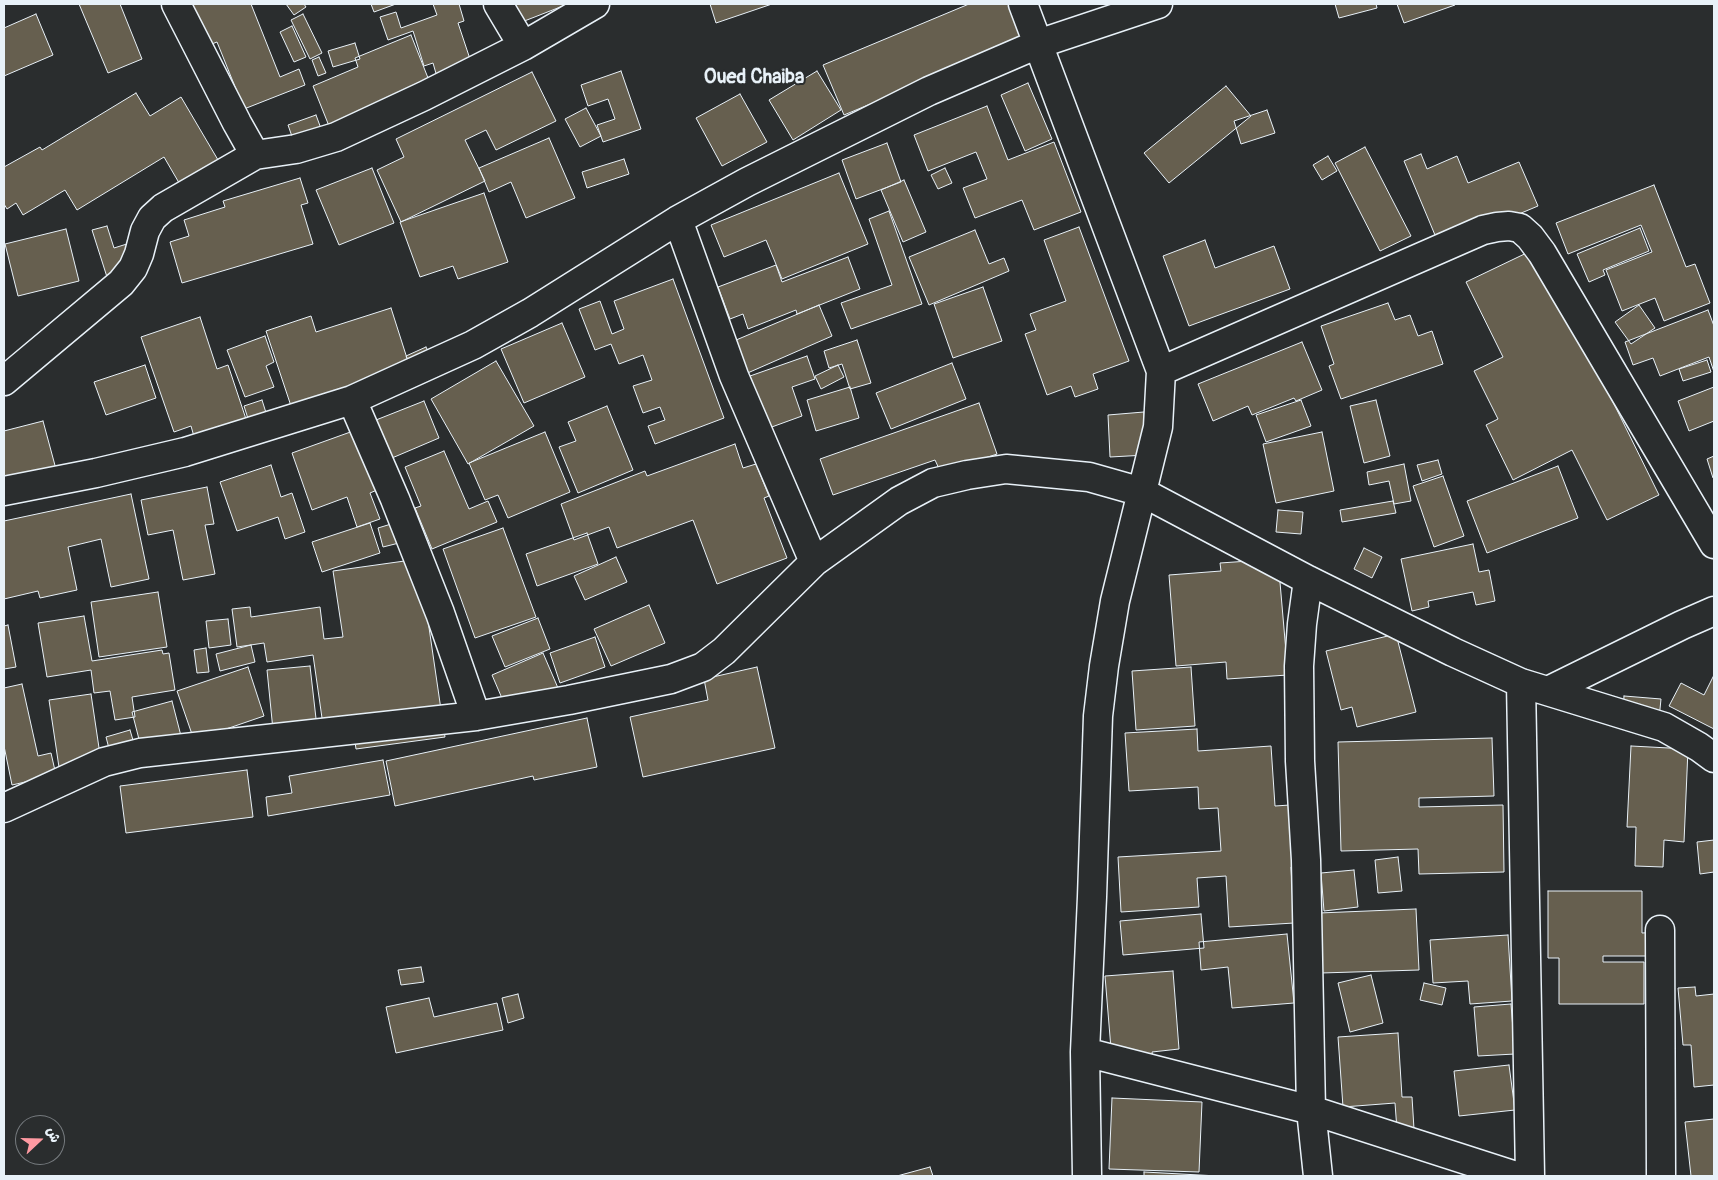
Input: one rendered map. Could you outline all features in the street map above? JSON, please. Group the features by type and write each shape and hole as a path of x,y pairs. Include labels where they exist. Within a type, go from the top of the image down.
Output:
{"street":[{"path":"176,4 224,99 255,155"},
{"path":"498,4 523,46"},
{"path":"4,381 121,283 133,268 139,254 144,231 152,218 163,208 255,155 296,149 336,137 424,96 523,46 595,4"},
{"path":"1022,4 1161,371 1158,427 1115,601 1098,716 1085,1052 1087,1176"},
{"path":"4,491 96,473 185,452 352,400 473,345 530,313 678,220 746,182 929,91 1038,44 1158,4"},
{"path":"678,220 734,376 814,562"},
{"path":"1161,371 1483,230 1509,226 1520,228 1530,237 1542,253 1714,544"},
{"path":"352,400 440,613 476,716"},
{"path":"4,808 104,762 140,753 476,716 632,688 671,679 703,667 724,651 814,562 899,501 934,483 1006,469 1088,477 1142,492 1399,627 1521,683 1664,727 1699,746 1714,758"},
{"path":"1308,580 1298,666 1300,762 1306,860 1311,1110 1318,1176"},
{"path":"1548,691 1714,611"},
{"path":"1521,683 1530,1176"},
{"path":"1660,930 1661,1176"},
{"path":"1085,1052 1311,1110 1516,1176"}],"building":[{"path":"79,4 120,4 142,59 108,73"},
{"path":"186,4 251,4 280,77 299,69 305,85 244,109 217,42 204,47"},
{"path":"286,4 304,4 306,7 294,15"},
{"path":"371,4 396,4 374,12"},
{"path":"433,4 459,4 464,21 458,23 472,65 437,77 433,63 424,66 413,31 388,40 380,17 396,12 401,28 437,15"},
{"path":"500,4 568,4 509,27"},
{"path":"710,4 772,4 716,23"},
{"path":"969,4 1009,4 1024,40 844,115 823,65"},
{"path":"1335,4 1376,4 1377,8 1339,18"},
{"path":"1397,4 1455,4 1455,5 1404,23"},
{"path":"36,14 53,55 4,76 4,28"},
{"path":"303,14 322,53 310,59 291,20"},
{"path":"292,26 306,57 294,62 280,32"},
{"path":"411,35 432,88 331,131 313,86 358,67 355,58"},
{"path":"355,43 360,59 333,67 328,51"},
{"path":"319,57 326,73 318,76 312,60"},
{"path":"621,71 641,129 603,142 597,125 615,119 608,99 588,106 581,85"},
{"path":"817,71 841,110 793,140 769,100"},
{"path":"532,72 556,121 496,150 486,130 465,140 485,181 401,222 377,170 404,157 396,139"},
{"path":"1028,83 1052,139 1025,151 1001,95"},
{"path":"1226,86 1251,116 1169,183 1144,153"},
{"path":"136,93 150,116 181,97 221,165 182,188 164,157 77,210 65,190 23,215 16,203 7,209 4,204 4,167 40,147 42,150"},
{"path":"740,94 767,142 722,166 696,118"},
{"path":"987,106 1008,160 1054,142 1081,212 1034,230 1022,200 975,218 963,188 987,179 976,152 928,171 914,135"},
{"path":"586,108 601,136 580,147 565,119"},
{"path":"1267,110 1275,133 1241,144 1234,121"},
{"path":"316,115 323,134 295,145 288,125"},
{"path":"549,138 575,198 526,218 511,182 489,192 479,168"},
{"path":"887,143 901,182 856,199 842,160"},
{"path":"1365,147 1411,236 1380,251 1335,163"},
{"path":"1421,154 1427,169 1457,156 1468,183 1519,162 1538,206 1440,247 1404,161"},
{"path":"1328,156 1337,171 1322,180 1313,165"},
{"path":"624,159 629,174 587,188 582,172"},
{"path":"372,168 394,223 339,245 316,190"},
{"path":"945,168 952,183 938,189 931,175"},
{"path":"839,173 868,244 782,279 766,240 724,257 711,225"},
{"path":"300,178 308,203 301,205 313,244 182,283 170,242 189,236 184,220 225,207 223,201"},
{"path":"904,180 926,232 903,242 881,190"},
{"path":"1654,185 1686,267 1695,264 1710,303 1664,321 1655,298 1622,311 1606,270 1652,252 1641,225 1568,254 1556,223"},
{"path":"484,193 508,262 458,279 453,266 420,277 400,222"},
{"path":"889,211 922,304 851,329 841,303 892,285 869,219"},
{"path":"107,226 114,248 130,243 137,267 107,277 92,230"},
{"path":"1079,227 1129,361 1093,374 1098,389 1075,397 1071,386 1047,395 1025,334 1036,330 1030,314 1066,301 1044,240"},
{"path":"1640,228 1649,251 1603,270 1605,275 1589,282 1577,254"},
{"path":"66,229 79,281 18,296 5,244"},
{"path":"975,230 989,264 1004,258 1009,271 929,305 909,257"},
{"path":"1205,240 1215,268 1274,246 1290,289 1189,326 1163,256"},
{"path":"1537,248 1659,495 1607,520 1572,450 1513,480 1486,425 1498,419 1474,371 1503,357 1466,282"},
{"path":"848,257 860,289 797,314 796,310 748,329 743,314 730,319 718,287 776,265 782,282"},
{"path":"673,279 724,418 655,444 648,426 665,420 660,407 643,413 633,386 652,380 643,355 619,364 611,344 595,350 579,309 600,301 612,334 624,329 614,301"},
{"path":"983,287 1002,341 953,358 934,304"},
{"path":"1388,303 1395,320 1410,315 1418,336 1432,331 1443,364 1341,399 1329,366 1334,364 1321,326"},
{"path":"819,305 832,336 743,375 729,343"},
{"path":"1639,305 1655,328 1631,344 1615,322"},
{"path":"391,308 413,377 294,415 266,331 311,316 316,332"},
{"path":"1708,310 1714,326 1714,372 1709,357 1660,376 1653,358 1633,365 1625,342"},
{"path":"200,317 217,369 228,365 247,422 195,440 191,426 174,432 141,337"},
{"path":"562,323 585,377 524,403 501,349"},
{"path":"265,336 274,362 266,366 274,387 245,397 227,350"},
{"path":"857,340 871,383 850,389 842,364 829,368 824,351"},
{"path":"1302,342 1322,390 1296,401 1294,398 1252,415 1248,406 1213,421 1198,384"},
{"path":"426,347 435,366 415,375 406,356"},
{"path":"807,356 815,379 792,387 802,416 769,428 750,376"},
{"path":"1707,360 1711,372 1683,381 1679,369"},
{"path":"496,361 534,426 468,464 431,399"},
{"path":"952,363 966,399 891,429 876,393"},
{"path":"145,365 156,398 106,415 94,382"},
{"path":"838,365 844,377 821,389 815,376"},
{"path":"850,387 859,418 816,431 807,400"},
{"path":"1714,387 1714,421 1689,431 1678,401"},
{"path":"262,400 268,419 250,425 244,406"},
{"path":"1301,400 1311,426 1266,442 1256,415"},
{"path":"1376,400 1390,456 1364,463 1350,406"},
{"path":"424,401 439,438 392,458 376,420"},
{"path":"979,403 997,454 941,473 935,460 833,495 820,459"},
{"path":"607,406 633,470 578,493 559,447 576,441 568,422"},
{"path":"1144,412 1146,455 1110,457 1108,415"},
{"path":"43,421 60,484 4,499 4,431"},
{"path":"356,430 377,490 370,493 380,519 357,527 347,497 312,510 292,453"},
{"path":"545,432 570,492 508,518 498,495 485,500 469,463"},
{"path":"1322,432 1334,491 1276,503 1263,444"},
{"path":"735,444 743,468 756,464 769,496 764,498 787,558 717,584 693,520 617,548 609,527 574,540 561,504 645,471 647,476"},
{"path":"444,451 469,509 488,501 497,522 432,549 415,508 421,506 405,467"},
{"path":"1714,456 1714,477 1713,478 1707,459"},
{"path":"1438,460 1442,474 1422,481 1417,465"},
{"path":"1404,464 1411,501 1394,504 1389,481 1369,485 1367,472"},
{"path":"271,465 281,497 292,493 305,532 285,539 278,517 237,531 220,482"},
{"path":"1558,466 1578,518 1487,553 1467,501"},
{"path":"1443,476 1464,536 1434,547 1413,486"},
{"path":"207,487 214,524 205,525 215,574 183,580 173,530 148,535 141,500"},
{"path":"131,494 149,579 111,587 101,539 68,547 77,590 40,598 38,591 4,599 4,521"},
{"path":"1393,501 1396,513 1342,522 1340,510"},
{"path":"1278,510 1303,512 1301,534 1276,532"},
{"path":"401,521 407,541 383,547 378,528"},
{"path":"370,523 380,553 322,572 312,542"},
{"path":"503,528 536,617 475,638 443,549"},
{"path":"587,533 598,564 537,586 526,554"},
{"path":"1473,544 1479,572 1489,570 1495,601 1476,605 1473,592 1428,601 1429,607 1412,611 1401,559"},
{"path":"1364,548 1382,557 1372,578 1354,569"},
{"path":"616,557 627,582 585,600 574,576"},
{"path":"419,559 445,737 356,749 354,735 325,739 313,655 267,662 264,643 237,647 232,609 250,607 251,617 320,607 324,639 343,637 333,571"},
{"path":"1278,559 1288,675 1227,679 1226,662 1176,666 1169,575 1221,571 1220,563"},
{"path":"158,592 167,647 99,657 91,602"},
{"path":"649,605 665,643 611,666 594,629"},
{"path":"84,616 92,661 162,650 163,654 169,653 175,690 132,697 135,717 115,720 110,691 94,693 91,670 47,677 38,623"},
{"path":"538,618 550,649 505,667 492,636"},
{"path":"228,619 231,645 209,648 206,621"},
{"path":"8,625 16,667 4,669 4,626"},
{"path":"1396,634 1416,712 1357,727 1352,707 1341,710 1326,651"},
{"path":"595,637 605,667 560,683 550,653"},
{"path":"251,645 255,662 220,671 216,654"},
{"path":"206,648 209,672 197,673 194,650"},
{"path":"543,653 558,688 507,710 492,675"},
{"path":"310,666 318,736 274,740 267,670"},
{"path":"248,667 264,716 194,740 177,691"},
{"path":"757,667 775,748 643,777 630,717 708,700 704,679"},
{"path":"1191,667 1195,726 1136,730 1132,671"},
{"path":"1714,675 1714,729 1669,706 1681,683 1704,695"},
{"path":"22,684 38,756 51,753 56,775 12,785 4,746 4,688"},
{"path":"91,694 102,768 60,774 49,700"},
{"path":"1624,696 1661,699 1658,729 1622,726"},
{"path":"172,701 181,736 141,747 132,712"},
{"path":"587,718 597,767 534,780 533,776 395,806 386,761"},
{"path":"1197,729 1198,751 1271,746 1275,806 1290,805 1294,867 1291,867 1294,923 1229,927 1226,876 1197,878 1199,907 1121,912 1118,857 1221,851 1218,808 1199,809 1198,787 1129,791 1125,733"},
{"path":"130,730 138,757 113,764 106,737"},
{"path":"1492,738 1494,796 1419,798 1419,807 1503,805 1504,872 1419,874 1418,849 1341,851 1338,742"},
{"path":"1631,746 1688,749 1684,842 1664,840 1663,867 1635,866 1636,827 1627,827"},
{"path":"383,760 390,795 268,816 266,797 292,793 289,776"},
{"path":"247,770 253,817 126,833 120,786"},
{"path":"1714,840 1714,872 1700,874 1697,842"},
{"path":"1398,857 1402,891 1378,893 1375,860"},
{"path":"1354,870 1358,907 1324,911 1321,873"},
{"path":"1548,891 1642,891 1642,933 1659,932 1659,956 1603,956 1603,962 1644,962 1644,1004 1559,1004 1559,958 1548,958"},
{"path":"1416,909 1419,970 1321,973 1319,913"},
{"path":"1201,914 1204,948 1123,955 1120,921"},
{"path":"1287,934 1294,1003 1232,1008 1228,967 1201,970 1199,942"},
{"path":"1508,935 1512,1001 1470,1004 1468,981 1433,983 1430,940"},
{"path":"421,967 424,982 401,985 398,970"},
{"path":"1173,971 1179,1049 1152,1052 1153,1058 1112,1061 1105,976"},
{"path":"1371,975 1383,1023 1350,1032 1338,983"},
{"path":"1424,983 1446,988 1442,1005 1420,1000"},
{"path":"1695,987 1696,996 1714,994 1714,1085 1694,1087 1691,1045 1683,1045 1678,988"},
{"path":"518,994 524,1018 508,1023 502,998"},
{"path":"429,998 434,1017 497,1003 503,1030 396,1053 386,1007"},
{"path":"1511,1004 1515,1054 1478,1056 1474,1007"},
{"path":"1398,1033 1402,1097 1412,1097 1414,1129 1397,1130 1395,1103 1343,1107 1338,1037"},
{"path":"1509,1065 1515,1110 1459,1116 1454,1071"},
{"path":"1112,1098 1202,1102 1199,1172 1109,1169"},
{"path":"1714,1119 1714,1176 1691,1176 1685,1122"},
{"path":"930,1167 933,1176 897,1176"},
{"path":"1144,1172 1218,1176 1144,1176"}],"district":[{"name":"Oued Chaiba","path":"754,78"}]}
